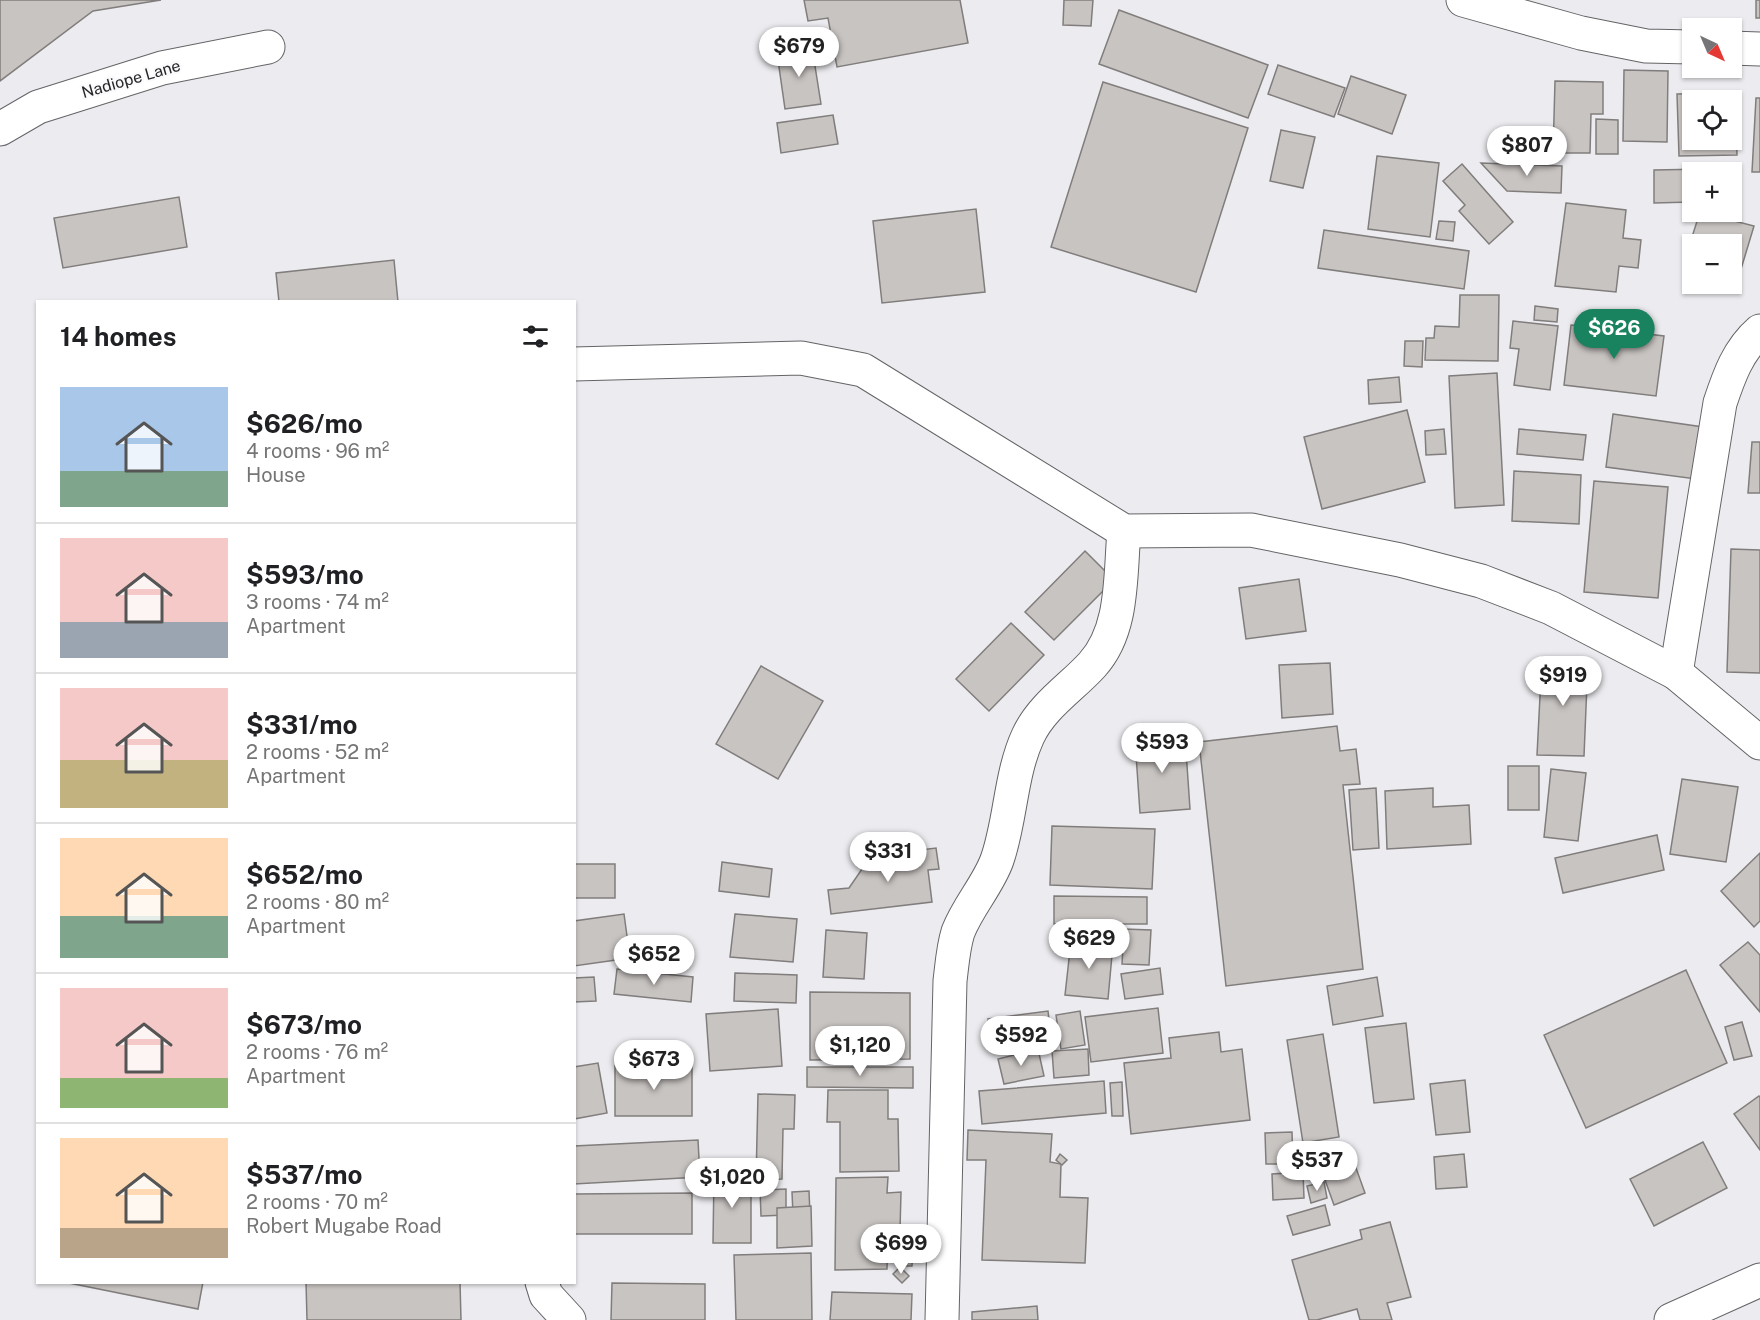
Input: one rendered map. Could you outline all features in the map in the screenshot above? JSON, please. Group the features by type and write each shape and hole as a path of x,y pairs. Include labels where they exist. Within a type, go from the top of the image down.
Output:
{"street":[{"path":"1463,0 1592,36 1646,46 1682,48"},
{"name":"Nadiope Lane","path":"0,129 38,107 162,68 268,47"},
{"path":"1742,48 1760,49"},
{"path":"1676,673 1720,403 1734,363 1752,338 1760,332"},
{"path":"576,364 801,358 863,370 1124,531 1251,530 1423,566 1481,581 1551,608 1676,673 1760,743"},
{"path":"942,1320 950,981 953,952 959,931 997,860 1020,757 1029,734 1044,711 1093,664 1108,644 1116,623 1124,531"},
{"path":"1671,1320 1760,1280"},
{"path":"543,1284 546,1295 569,1320"}],"building":[{"path":"0,0 161,0 93,11 0,81"},
{"path":"804,0 960,0 968,43 837,67 828,18 808,21"},
{"path":"1064,0 1093,0 1091,26 1063,25"},
{"path":"1756,0 1760,0 1760,18 1756,18"},
{"path":"1119,10 1268,65 1248,118 1099,64"},
{"path":"812,47 821,104 785,109 777,53"},
{"path":"1278,65 1345,88 1334,117 1268,94"},
{"path":"1624,70 1668,71 1667,142 1623,141"},
{"path":"1351,76 1406,95 1392,134 1338,114"},
{"path":"1555,81 1603,82 1603,114 1591,114 1590,153 1553,153"},
{"path":"1103,82 1248,128 1196,292 1051,247"},
{"path":"1677,94 1682,94 1682,150 1737,150 1737,155 1679,156"},
{"path":"1756,98 1760,98 1760,172 1752,172"},
{"path":"833,115 838,144 781,153 777,123"},
{"path":"1596,119 1618,120 1618,154 1596,154"},
{"path":"1281,130 1315,137 1303,188 1270,181"},
{"path":"1377,156 1439,163 1430,237 1368,229"},
{"path":"1481,163 1562,166 1561,193 1507,191"},
{"path":"1462,164 1513,222 1489,244 1459,211 1465,205 1443,181"},
{"path":"1682,169 1682,202 1654,203 1654,170"},
{"path":"179,197 187,247 63,268 54,218"},
{"path":"1566,203 1626,210 1623,238 1641,240 1638,268 1619,266 1616,292 1555,286"},
{"path":"976,209 985,292 882,303 873,221"},
{"path":"1439,221 1455,222 1453,241 1436,239"},
{"path":"1697,222 1739,222 1754,226 1742,266 1742,234 1693,234"},
{"path":"1324,230 1469,251 1464,289 1318,268"},
{"path":"394,260 398,300 279,300 276,273"},
{"path":"1460,295 1499,295 1498,361 1425,360 1426,338 1434,338 1435,326 1459,327"},
{"path":"1535,306 1558,309 1557,322 1534,320"},
{"path":"1513,321 1558,326 1550,390 1514,385 1519,349 1510,348"},
{"path":"1571,325 1664,336 1656,396 1564,385"},
{"path":"1405,341 1423,341 1422,367 1404,366"},
{"path":"1497,373 1504,505 1455,508 1449,376"},
{"path":"1399,377 1401,402 1369,404 1368,380"},
{"path":"1407,410 1425,482 1322,509 1304,437"},
{"path":"1613,414 1703,427 1696,479 1606,467"},
{"path":"1444,429 1446,454 1426,455 1425,431"},
{"path":"1519,429 1586,435 1583,460 1517,454"},
{"path":"1752,442 1760,442 1760,493 1748,493"},
{"path":"1514,471 1581,475 1579,524 1512,521"},
{"path":"1594,481 1668,487 1658,598 1584,592"},
{"path":"1731,549 1760,550 1760,673 1727,672"},
{"path":"1085,551 1114,580 1054,640 1025,612"},
{"path":"1299,579 1306,631 1246,639 1239,588"},
{"path":"1011,623 1044,655 989,711 956,679"},
{"path":"1542,657 1588,659 1584,756 1537,755"},
{"path":"1330,663 1333,714 1282,718 1279,665"},
{"path":"761,666 823,701 778,779 716,744"},
{"path":"1337,726 1340,751 1356,749 1360,784 1343,785 1363,969 1226,986 1199,742"},
{"path":"1185,736 1190,809 1140,813 1135,740"},
{"path":"1508,766 1539,766 1539,810 1508,810"},
{"path":"1551,769 1586,773 1578,841 1544,837"},
{"path":"1682,779 1738,787 1726,862 1670,854"},
{"path":"1376,788 1379,848 1353,850 1349,790"},
{"path":"1433,788 1433,807 1469,805 1471,844 1387,849 1385,791"},
{"path":"1052,826 1155,829 1152,889 1050,885"},
{"path":"1657,835 1664,870 1563,893 1555,858"},
{"path":"936,848 939,869 928,870 932,902 831,914 828,890 849,888 871,856"},
{"path":"1760,853 1760,921 1754,927 1721,891"},
{"path":"722,862 772,869 769,897 719,891"},
{"path":"576,864 615,864 615,898 576,898"},
{"path":"1054,896 1147,897 1147,924 1054,924"},
{"path":"624,914 630,958 576,966 576,921"},
{"path":"735,914 797,919 793,962 730,957"},
{"path":"1124,929 1151,930 1149,965 1122,964"},
{"path":"826,930 867,933 864,979 823,977"},
{"path":"1071,941 1113,944 1108,999 1065,995"},
{"path":"1748,942 1760,955 1760,1012 1720,965"},
{"path":"1160,968 1163,994 1125,999 1121,974"},
{"path":"617,969 693,977 691,1002 614,994"},
{"path":"1686,970 1727,1063 1586,1128 1544,1035"},
{"path":"735,973 797,975 796,1003 734,1001"},
{"path":"594,977 596,1001 576,1002 576,978"},
{"path":"1377,977 1383,1016 1333,1025 1327,986"},
{"path":"810,992 910,993 910,1059 810,1060"},
{"path":"1158,1008 1163,1053 1091,1062 1085,1017"},
{"path":"778,1009 782,1066 710,1071 706,1014"},
{"path":"1048,1011 1051,1036 990,1043 988,1019"},
{"path":"1080,1011 1085,1045 1061,1049 1056,1015"},
{"path":"1742,1022 1752,1056 1734,1060 1725,1027"},
{"path":"1406,1023 1414,1099 1374,1103 1365,1028"},
{"path":"1219,1032 1221,1052 1242,1049 1250,1120 1131,1134 1124,1063 1171,1058 1169,1038"},
{"path":"1323,1034 1339,1137 1303,1143 1287,1040"},
{"path":"1038,1049 1044,1076 1004,1084 998,1059"},
{"path":"1088,1049 1089,1075 1054,1078 1052,1051"},
{"path":"598,1063 607,1113 576,1119 576,1067"},
{"path":"615,1066 692,1066 692,1116 615,1116"},
{"path":"807,1067 913,1067 913,1088 807,1087"},
{"path":"1465,1080 1470,1132 1436,1135 1430,1084"},
{"path":"1104,1081 1106,1113 982,1124 979,1091"},
{"path":"1122,1082 1123,1116 1112,1116 1110,1083"},
{"path":"828,1090 888,1090 888,1119 898,1119 899,1171 840,1172 840,1122 827,1122"},
{"path":"758,1094 795,1095 794,1129 783,1129 782,1179 756,1180"},
{"path":"1760,1097 1760,1150 1734,1114"},
{"path":"968,1130 1052,1134 1050,1162 1061,1164 1060,1197 1088,1198 1085,1263 982,1260 986,1160 967,1160"},
{"path":"1292,1132 1293,1164 1266,1164 1265,1133"},
{"path":"698,1140 700,1177 576,1184 576,1146"},
{"path":"1703,1142 1727,1188 1654,1226 1630,1179"},
{"path":"1060,1154 1067,1160 1062,1165 1056,1160"},
{"path":"1464,1154 1467,1187 1436,1189 1434,1157"},
{"path":"1356,1168 1365,1193 1334,1205 1325,1180"},
{"path":"1303,1172 1304,1198 1273,1200 1272,1174"},
{"path":"714,1174 751,1174 751,1243 713,1243"},
{"path":"888,1177 887,1193 901,1192 900,1230 888,1230 887,1269 835,1270 836,1178"},
{"path":"1324,1182 1327,1198 1311,1203 1307,1186"},
{"path":"786,1189 786,1215 761,1216 760,1190"},
{"path":"809,1191 810,1215 793,1215 792,1192"},
{"path":"692,1193 692,1234 576,1234 576,1194"},
{"path":"1325,1205 1330,1225 1293,1235 1287,1216"},
{"path":"811,1206 812,1246 777,1248 777,1208"},
{"path":"1390,1222 1411,1297 1387,1303 1392,1320 1360,1320 1357,1309 1309,1320 1292,1260 1362,1239 1360,1230"},
{"path":"900,1244 913,1244 912,1266 900,1266"},
{"path":"811,1253 812,1320 736,1320 734,1255"},
{"path":"900,1267 909,1276 902,1283 893,1274"},
{"path":"612,1283 705,1284 705,1320 611,1320"},
{"path":"74,1284 203,1284 198,1309"},
{"path":"306,1284 460,1284 461,1320 307,1320"},
{"path":"832,1292 912,1294 911,1320 830,1320"},
{"path":"1037,1306 1038,1320 972,1320 972,1312"}]}
